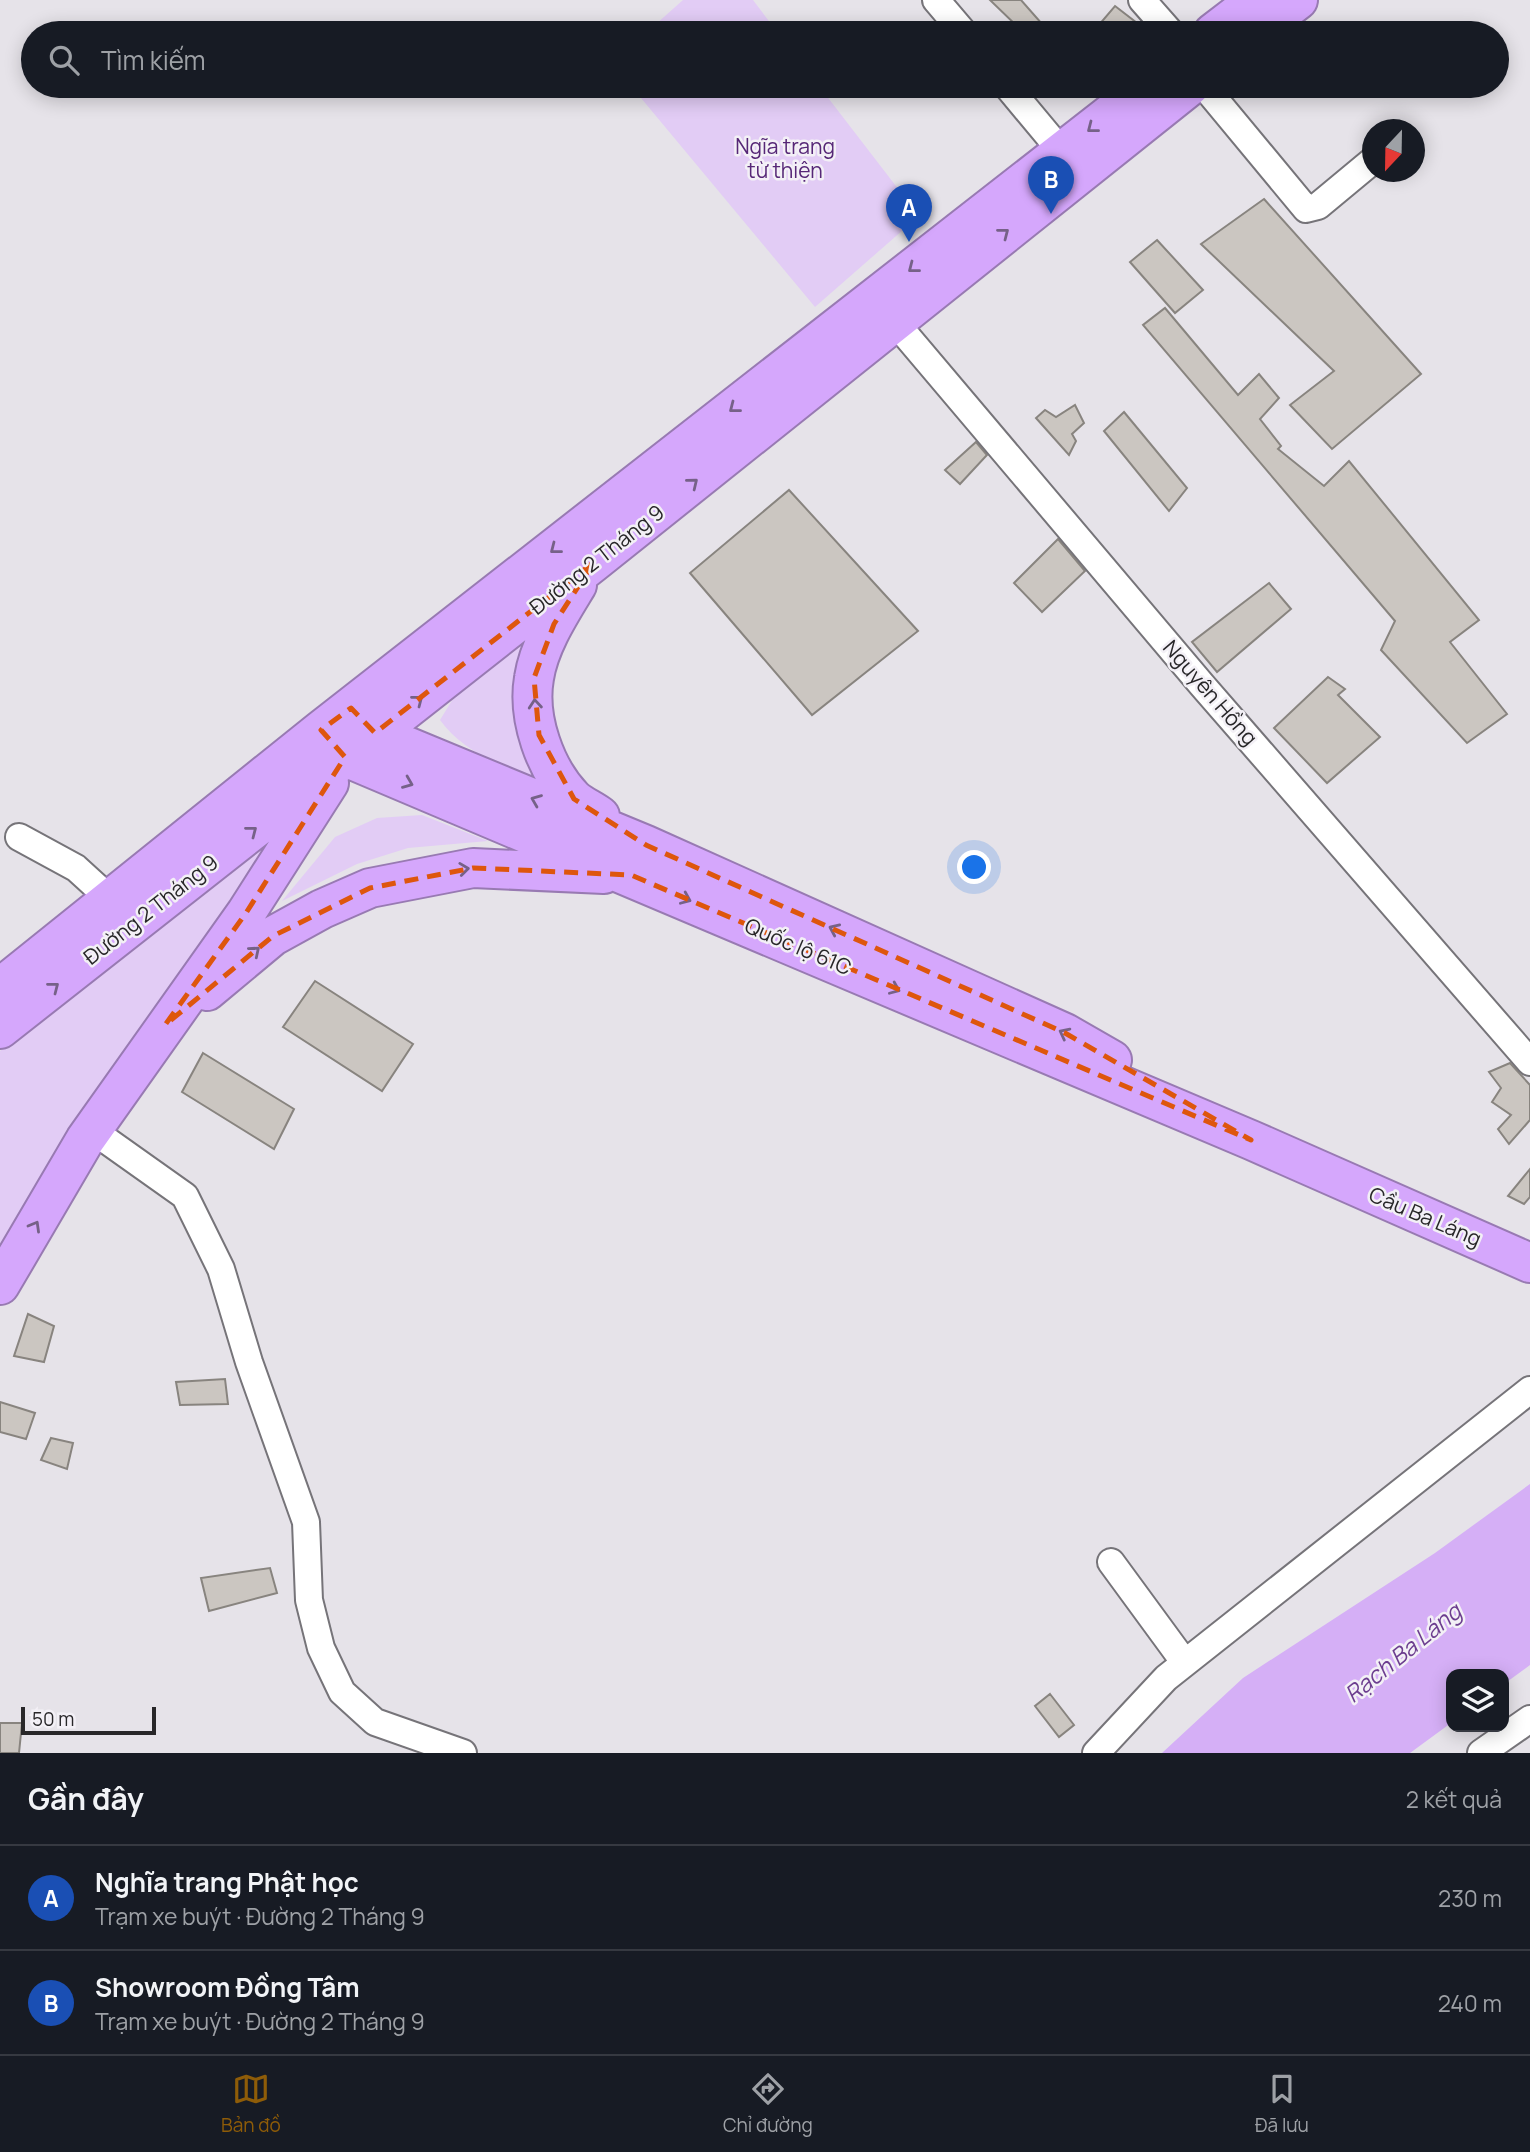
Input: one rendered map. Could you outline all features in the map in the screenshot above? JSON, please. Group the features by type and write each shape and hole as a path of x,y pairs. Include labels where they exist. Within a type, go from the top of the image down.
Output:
{"highway":[{"path":"1229,21 1256,0"},
{"path":"1271,21 1298,0"},
{"name":"Đường 2 Tháng 9","path":"0,988 110,899 363,721 1131,98"},
{"name":"Đường 2 Tháng 9","path":"363,721 594,562 1174,98"},
{"path":"594,562 554,624 539,659 534,678 538,735 552,769 574,799 639,860"},
{"name":"Quốc lộ 61C","path":"363,721 639,860 1320,1172"},
{"path":"0,1285 92,1130 246,913 333,744"},
{"name":"Đường 2 Tháng 9","path":"0,1029 333,744"},
{"name":"Quốc lộ 61C","path":"333,744 639,860"},
{"path":"165,1025 273,936 322,909 370,888 473,868 639,860"},
{"name":"Cầu Ba Láng","path":"1320,1172 1530,1263"}],"street":[{"path":"936,0 954,21"},
{"path":"1142,0 1160,21"},
{"path":"1017,98 1062,152"},
{"path":"1214,98 1306,209 1318,206 1362,169"},
{"name":"Nguyên Hồng","path":"894,321 1202,685 1530,1062"},
{"path":"19,837 76,868 110,899"},
{"path":"92,1130 185,1196 221,1269 249,1362 306,1522 309,1600 321,1648 342,1692 374,1722 463,1753"},
{"path":"1096,1753 1166,1678 1530,1390"},
{"path":"1111,1562 1185,1663"},
{"path":"1481,1753 1530,1719"}],"highlighted area":[{"path":"594,562 554,624 534,678 539,735 574,799 646,845 1065,1033 1251,1140 631,875 473,868 370,888 273,936 165,1025 246,913 345,757 321,730 351,708 375,733"}],"green space":[{"path":"683,0 753,0 769,21 659,21"},
{"name":"Ngĩa trang từ thiện","path":"641,98 828,98 919,216 815,307"},
{"path":"525,634 519,680 555,789 477,753 440,720 456,694"},
{"path":"422,815 488,841 408,848 357,864 282,901 335,837 377,818"},
{"path":"286,822 149,1015 0,1254 0,1051"}],"water":[{"name":"Rạch Ba Láng","path":"1530,1484 1530,1665 1509,1680 1509,1669 1446,1669 1446,1727 1410,1753 1162,1753 1243,1678 1435,1553"}],"building":[{"path":"990,0 1021,0 1039,21 1012,21"},
{"path":"1115,6 1134,21 1102,21"},
{"path":"1264,199 1421,374 1332,449 1290,405 1334,371 1201,244"},
{"path":"1157,240 1203,290 1175,313 1130,262"},
{"path":"1165,308 1238,395 1259,374 1279,398 1260,419 1281,446 1278,449 1324,486 1349,461 1479,620 1450,642 1507,714 1467,743 1381,650 1395,621 1143,325"},
{"path":"1075,405 1084,423 1072,434 1076,441 1069,455 1036,418 1045,410 1056,417"},
{"path":"1124,412 1187,488 1169,511 1104,431"},
{"path":"976,442 987,455 960,484 945,470"},
{"path":"789,490 918,631 812,715 690,573"},
{"path":"1058,539 1085,571 1042,612 1014,583"},
{"path":"1269,583 1291,609 1217,672 1192,642"},
{"path":"1328,677 1345,689 1338,695 1380,737 1327,783 1274,728"},
{"path":"315,981 413,1044 382,1091 283,1027"},
{"path":"203,1053 294,1109 274,1149 182,1092"},
{"path":"1510,1063 1530,1085 1530,1120 1509,1144 1498,1129 1511,1115 1492,1102 1501,1088 1489,1072"},
{"path":"1530,1169 1530,1197 1524,1204 1508,1196"},
{"path":"28,1314 54,1326 44,1362 14,1356"},
{"path":"225,1379 228,1404 180,1405 176,1382"},
{"path":"0,1402 35,1413 26,1439 0,1432"},
{"path":"51,1438 73,1443 67,1469 41,1460"},
{"path":"270,1568 277,1593 209,1611 201,1578"},
{"path":"1050,1694 1074,1725 1059,1737 1035,1706"},
{"path":"0,1723 22,1723 19,1753 0,1753"}],"place":[{"name":"Showroom Đồng Tâm","path":"1051,214"},
{"name":"Nghĩa trang Phật học","path":"909,242"}]}
